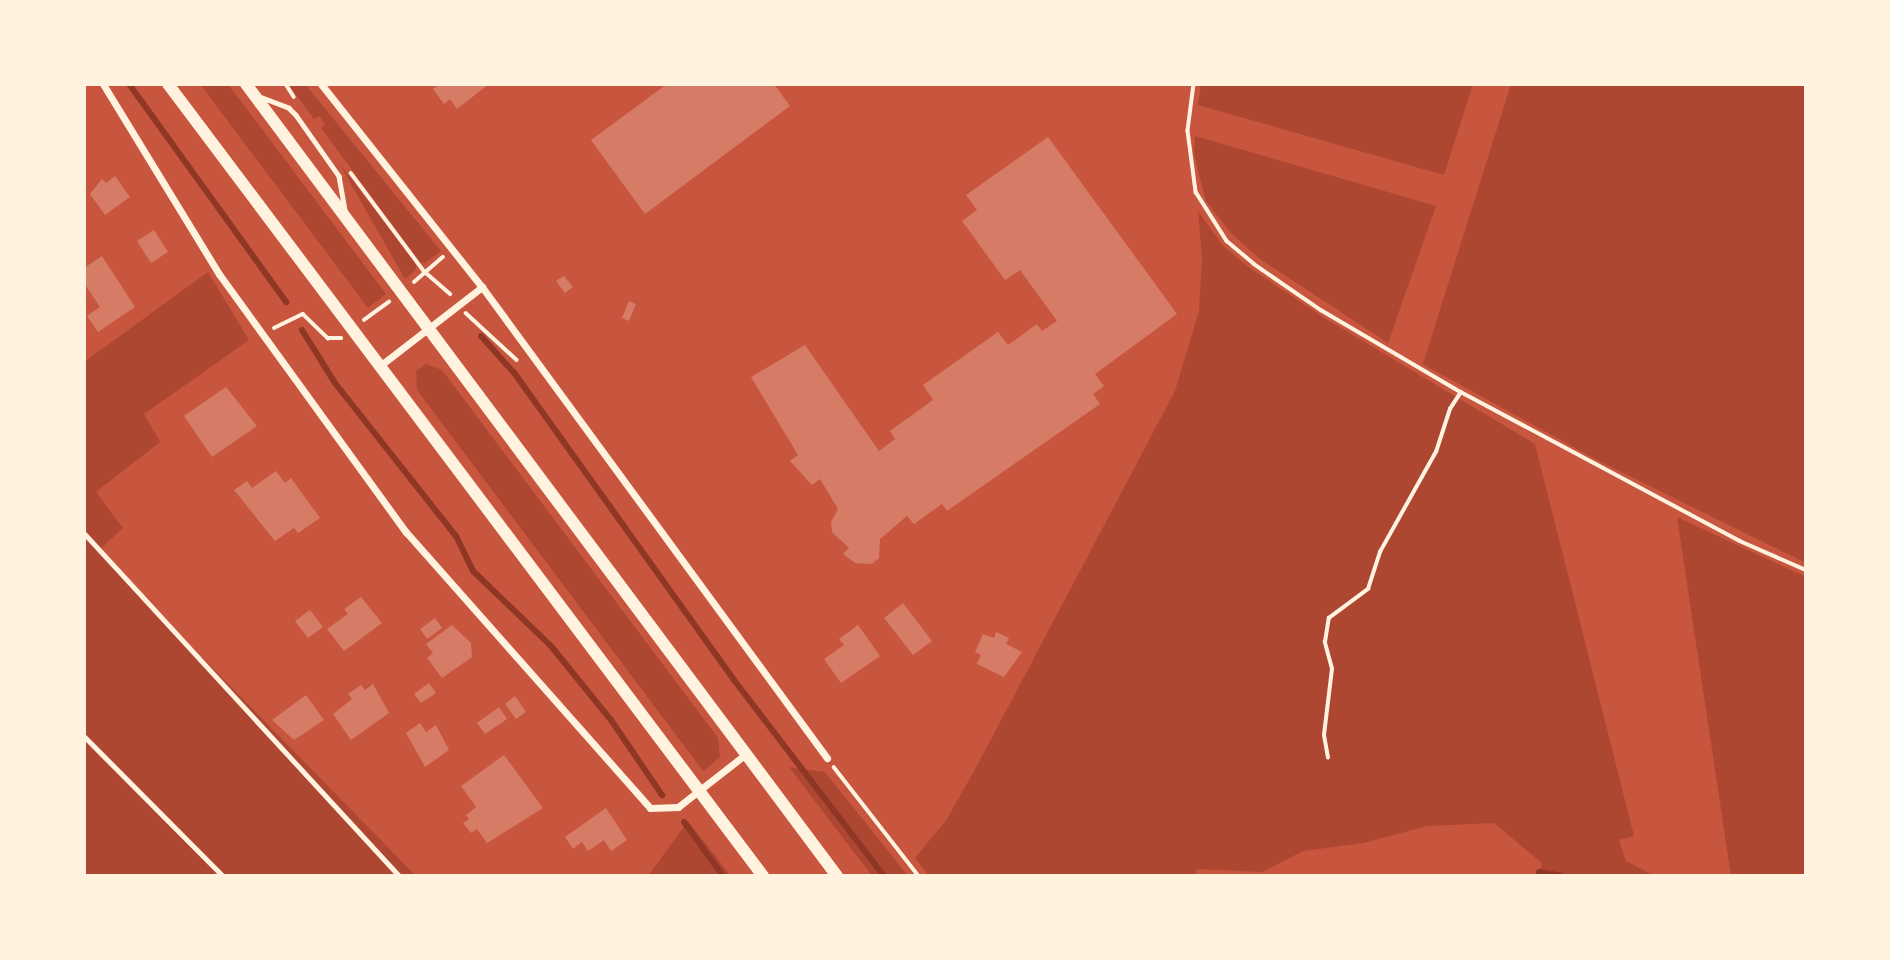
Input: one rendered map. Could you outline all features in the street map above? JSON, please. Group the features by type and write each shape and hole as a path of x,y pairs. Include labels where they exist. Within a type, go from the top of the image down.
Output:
{"main road":[{"path":"168,84 763,876"},
{"path":"250,89 837,876"}],"street":[{"path":"103,84 219,274 419,548 439,564 480,620 575,719 650,808 678,807 747,753"},
{"path":"321,84 482,286 827,758"},
{"path":"381,365 430,330 482,286"}],"lane":[{"path":"250,89 289,108 296,115 339,176 347,219"},
{"path":"84,533 399,876"},
{"path":"84,736 223,876"}],"path":[{"path":"286,84 300,106"},
{"path":"1195,84 1189,164 1196,192 1227,242 1321,310 1461,392 1623,481 1806,570"},
{"path":"349,172 424,271 519,361"},
{"path":"410,286 445,255"},
{"path":"370,316 392,299"},
{"path":"265,319 273,329 303,314 328,338 344,336"},
{"path":"1328,758 1324,735 1332,669 1325,642 1329,618 1368,589 1380,552 1436,452 1450,409 1461,392"},
{"path":"827,758 919,876"}],"shaded area":[{"path":"200,84 228,84 386,294 368,308"},
{"path":"288,84 305,84 441,251 425,263 420,262 321,128 325,124 319,116 314,119"},
{"path":"1201,84 1473,84 1444,175 1198,105"},
{"path":"1511,84 1806,84 1806,563 1595,459 1423,364"},
{"path":"1195,136 1436,206 1388,343 1260,259 1230,232 1206,201 1194,154"},
{"path":"339,163 416,264 416,270 405,279"},
{"path":"1198,211 1223,246 1250,268 1326,319 1535,444 1634,836 1619,840 1626,861 1655,876 1538,876 1542,863 1494,823 1427,826 1364,843 1303,851 1262,872 1197,869 1194,876 929,876 915,858 947,819 979,762 1175,391 1199,311 1202,259"},
{"path":"208,272 249,340 144,414 160,442 96,492 123,528 98,551 416,876 84,876 84,362"},
{"path":"426,364 442,370 718,738 720,757 703,771 417,390 416,371"},
{"path":"1677,517 1806,577 1806,876 1731,876"},
{"path":"789,767 825,772 908,876 872,876"},
{"path":"688,821 731,876 648,876"}],"building":[{"path":"439,84 489,84 457,109 450,99 444,104 433,89"},
{"path":"667,84 774,84 790,106 645,214 591,140"},
{"path":"1048,137 1177,314 1095,374 1104,386 1093,394 1100,404 947,511 942,504 914,524 907,516 880,539 879,558 872,564 855,563 843,554 849,548 832,532 831,522 838,509 820,479 812,485 790,461 798,455 751,377 805,345 879,451 895,439 890,431 933,400 923,385 998,332 1008,345 1037,324 1042,331 1057,321 1020,270 1005,280 962,221 977,210 966,195"},
{"path":"115,176 130,197 105,215 90,194 102,179 106,183"},
{"path":"154,230 168,252 151,263 137,241"},
{"path":"102,256 135,307 98,332 87,316 100,307 84,283 84,268"},
{"path":"564,276 573,287 565,293 556,281"},
{"path":"629,301 636,304 629,321 622,318"},
{"path":"226,387 257,426 212,457 184,416"},
{"path":"276,471 285,483 291,478 320,518 298,533 294,528 275,541 234,490 247,481 252,488"},
{"path":"361,597 382,623 344,651 327,629 348,614 344,609"},
{"path":"903,603 932,641 913,655 884,618"},
{"path":"310,610 323,627 308,638 295,621"},
{"path":"435,618 442,628 427,639 420,629"},
{"path":"452,625 471,643 472,657 442,678 427,658 433,653 426,644"},
{"path":"858,625 880,656 841,683 824,659 844,645 839,639"},
{"path":"996,632 1009,638 1006,644 1022,652 1004,677 977,664 981,655 975,652 983,634 994,638"},
{"path":"429,683 436,693 421,703 414,694"},
{"path":"373,684 389,713 351,740 333,714 352,699 348,694 361,685 365,690"},
{"path":"306,695 324,720 294,740 272,720"},
{"path":"515,696 526,712 516,719 505,704"},
{"path":"499,707 507,719 485,734 477,723"},
{"path":"420,723 426,732 436,725 449,750 425,767 406,733"},
{"path":"504,755 543,808 487,843 477,829 471,833 463,823 469,819 466,815 476,807 461,786"},
{"path":"606,808 627,840 611,851 604,840 588,851 582,842 573,849 565,837"}],"waterway":[{"path":"129,84 286,302"},
{"path":"302,330 335,383 456,536 473,571 551,646 611,720 662,795"},
{"path":"481,336 515,374 734,680 884,876"},
{"path":"684,822 723,876"},
{"path":"1539,872 1561,876"}]}
